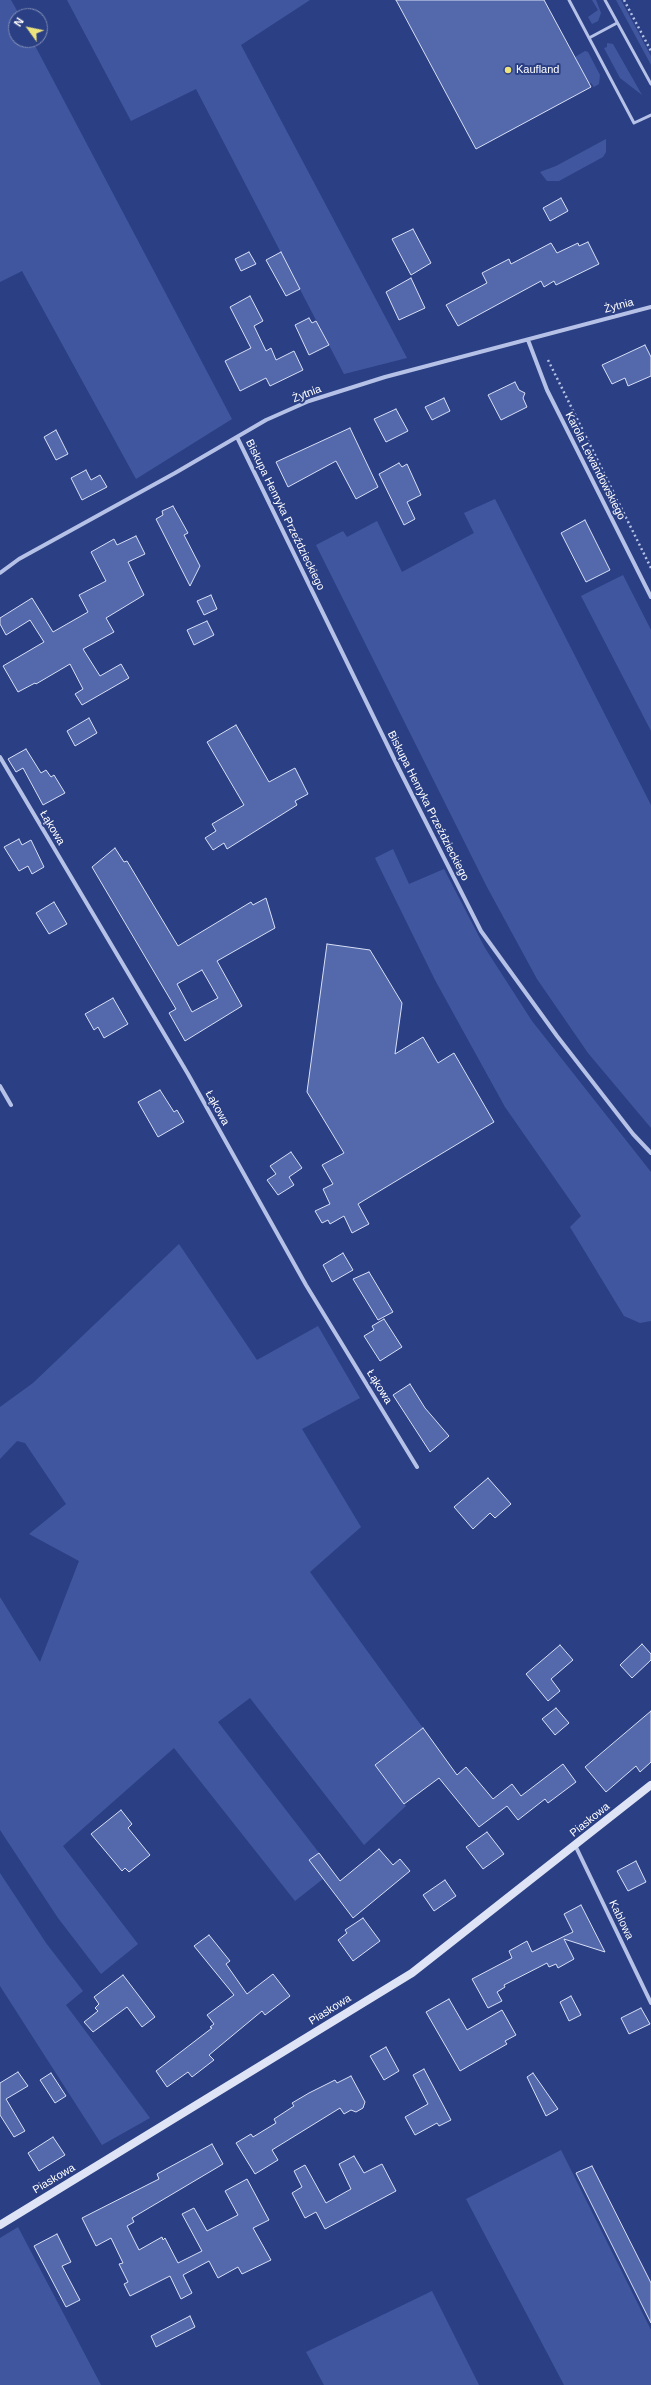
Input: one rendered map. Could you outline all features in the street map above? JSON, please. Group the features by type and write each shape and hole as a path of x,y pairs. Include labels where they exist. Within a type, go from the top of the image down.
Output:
{"street":[{"name":"Żytnia","path":"0,573 19,559 266,420 309,401 385,377 651,307"},
{"name":"Karola Lewandowskiego","path":"528,340 547,390 651,597"},
{"name":"Biskupa Henryka Przeździeckiego","path":"237,437 399,769 481,931 557,1036 633,1134 651,1153"},
{"name":"Łąkowa","path":"0,758 188,1074 306,1286 417,1467"},
{"path":"0,1086 11,1105"},
{"name":"Piaskowa","path":"0,2225 412,1973 651,1784"},
{"name":"Kablowa","path":"575,1845 651,2003"}],"lane":[{"path":"569,0 634,123 651,115"},
{"path":"605,0 651,84"},
{"path":"589,38 618,23"}],"path":[{"path":"624,0 651,51"},
{"path":"547,358 651,568"}],"shaded area":[{"path":"0,0 11,0 16,8 8,8 8,48 36,48 232,419 136,479 22,271 0,282"},
{"path":"67,0 310,0 241,45 407,358 344,374 196,89 131,121"},
{"path":"592,0 596,0 601,13 598,21 592,24 588,17 598,10"},
{"path":"616,0 621,0 651,56 651,65"},
{"path":"607,43 613,44 642,95 620,78 604,48 607,47"},
{"path":"585,51 588,52 600,75 599,84 594,87 591,83 589,83 575,57"},
{"path":"606,139 606,152 603,157 559,181 547,181 540,172 556,166"},
{"path":"495,499 651,805 651,1128 588,1053 537,979 487,887 316,545 343,531 347,537 377,521 402,572 474,533 464,513"},
{"path":"623,575 651,630 651,731 581,596"},
{"path":"393,849 409,884 444,869 485,948 532,1021 651,1172 651,1321 640,1323 624,1316 570,1227 581,1216 505,1107 435,980 375,858"},
{"path":"179,1244 257,1360 318,1326 360,1398 302,1429 361,1527 310,1572 423,1728 375,1765 406,1806 364,1845 250,1698 218,1722 333,1871 295,1901 174,1748 63,1846 138,1944 101,1974 58,1918 0,1830 0,1597 40,1662 79,1561 29,1534 66,1504 25,1443 17,1441 0,1459 0,1407 33,1383"},
{"path":"0,1873 46,1943 83,1991 66,2005 150,2118 102,2145 0,1986"},
{"path":"561,2150 651,2330 651,2385 564,2385 466,2199"},
{"path":"18,2227 101,2385 0,2385 0,2238"},
{"path":"432,2291 479,2385 324,2385 306,2352"}],"building":[{"name":"Kaufland","path":"396,0 544,0 591,87 476,149"},
{"path":"561,198 568,211 550,221 543,208"},
{"path":"413,229 431,263 411,275 392,239"},
{"path":"588,242 599,264 556,285 554,281 544,287 541,281 458,326 446,305 487,283 482,273 509,259 511,264 551,243 557,253 578,243 579,246"},
{"path":"249,252 256,264 241,271 235,259"},
{"path":"281,252 300,289 286,296 266,260"},
{"path":"411,278 425,308 399,320 386,292"},
{"path":"250,296 263,321 254,326 266,351 271,348 276,360 294,351 303,370 270,386 266,378 240,391 225,361 251,348 230,307"},
{"path":"309,318 312,323 316,321 329,345 309,355 295,325"},
{"path":"645,345 651,357 651,376 628,386 625,378 612,384 602,365"},
{"path":"515,382 519,390 525,393 523,398 527,407 501,420 488,395"},
{"path":"444,398 450,411 432,420 425,407"},
{"path":"396,409 408,431 386,442 374,419"},
{"path":"350,428 378,487 356,499 336,461 288,487 276,462"},
{"path":"56,430 68,454 56,460 44,437"},
{"path":"399,463 402,467 407,464 421,495 407,502 415,519 404,525 379,474"},
{"path":"86,470 91,480 100,475 107,487 82,500 71,478"},
{"path":"173,506 188,533 184,535 200,566 190,586 156,519 163,515 162,511"},
{"path":"585,520 610,570 586,582 561,533"},
{"path":"136,536 145,554 128,562 144,595 106,618 114,632 83,649 100,676 121,664 129,678 82,705 75,694 83,689 70,664 36,684 35,683 18,692 3,666 44,642 30,620 6,635 0,624 0,618 32,598 53,632 88,612 79,595 106,581 91,552 114,539 117,545"},
{"path":"211,595 217,609 204,615 197,601"},
{"path":"207,621 214,635 194,645 187,630"},
{"path":"89,718 97,733 75,746 67,731"},
{"path":"236,725 269,782 295,768 308,794 295,801 297,805 227,849 224,843 213,850 205,838 216,831 212,824 244,805 207,742"},
{"path":"26,749 41,773 46,770 51,777 54,775 65,793 43,805 23,768 16,772 8,759"},
{"path":"19,839 22,845 31,840 44,867 32,874 28,866 19,871 4,847"},
{"path":"115,848 124,862 127,861 178,946 251,902 253,905 266,898 275,928 217,961 242,1006 185,1041 169,1013 176,1009 92,867","holes":["202,970 218,998 192,1012 177,984"]},
{"path":"54,902 67,924 49,934 36,913"},
{"path":"327,944 370,950 402,1003 395,1054 423,1037 438,1063 454,1053 494,1122 358,1204 369,1224 352,1233 344,1216 330,1224 328,1220 322,1223 315,1211 330,1204 323,1189 333,1184 322,1165 344,1153 307,1092"},
{"path":"113,998 128,1024 104,1038 98,1027 94,1030 85,1014"},
{"path":"160,1090 174,1112 177,1110 184,1122 158,1137 138,1102"},
{"path":"291,1152 302,1168 289,1177 294,1185 278,1195 267,1180 276,1174 270,1166"},
{"path":"343,1253 353,1270 332,1282 323,1265"},
{"path":"369,1272 393,1312 378,1320 353,1279"},
{"path":"384,1319 402,1347 380,1361 364,1336 374,1330 372,1326"},
{"path":"410,1384 425,1408 449,1436 430,1452 393,1395"},
{"path":"488,1478 511,1504 495,1518 490,1513 473,1529 454,1507"},
{"path":"642,1644 651,1654 651,1660 632,1678 620,1665"},
{"path":"560,1645 573,1660 551,1679 560,1691 548,1701 526,1674"},
{"path":"556,1708 569,1723 555,1735 542,1719"},
{"path":"651,1711 651,1762 640,1772 636,1766 606,1792 585,1767"},
{"path":"423,1728 457,1775 466,1767 493,1799 512,1784 521,1796 563,1764 576,1782 548,1803 545,1799 518,1820 507,1806 479,1827 439,1778 404,1804 375,1765"},
{"path":"121,1810 132,1824 128,1828 150,1855 129,1872 125,1868 122,1871 91,1834"},
{"path":"487,1832 504,1854 483,1869 466,1847"},
{"path":"379,1849 393,1865 400,1859 410,1871 353,1918 309,1860 319,1853 340,1881"},
{"path":"636,1861 646,1882 628,1891 617,1871"},
{"path":"445,1880 456,1896 434,1911 423,1895"},
{"path":"581,1905 605,1952 564,1939 574,1959 558,1968 556,1964 549,1967 547,1963 504,1985 505,1987 497,1992 502,2001 488,2008 472,1979 512,1958 509,1951 527,1941 532,1952 573,1932 564,1914"},
{"path":"363,1918 380,1941 353,1961 338,1940 347,1933 345,1930"},
{"path":"209,1935 230,1961 226,1964 247,1994 273,1974 290,1996 265,2015 262,2011 209,2055 214,2060 192,2077 188,2072 167,2087 156,2071 212,2028 210,2027 214,2024 207,2015 234,1995 194,1946"},
{"path":"123,1975 155,2017 142,2027 127,2007 93,2032 84,2022 98,2011 95,2008 99,2004 94,1997"},
{"path":"571,1996 581,2015 569,2021 560,2002"},
{"path":"449,1999 467,2030 502,2010 516,2035 505,2041 507,2044 460,2071 426,2012"},
{"path":"641,2008 650,2024 629,2034 621,2018"},
{"path":"386,2047 399,2071 384,2080 370,2056"},
{"path":"424,2069 451,2120 439,2126 437,2123 415,2135 405,2117 428,2104 413,2075"},
{"path":"18,2072 28,2086 6,2099 25,2131 14,2137 0,2115 0,2083"},
{"path":"51,2073 66,2096 55,2103 40,2080"},
{"path":"533,2073 558,2109 546,2116 527,2077"},
{"path":"351,2076 365,2102 363,2108 356,2112 351,2110 344,2114 340,2108 272,2150 278,2160 255,2174 236,2143 251,2134 253,2137 276,2123 274,2119 294,2106 292,2103 309,2093 335,2080 337,2083"},
{"path":"53,2137 65,2155 39,2171 28,2153"},
{"path":"212,2144 223,2164 132,2218 134,2222 127,2226 139,2250 162,2237 163,2240 165,2238 178,2263 202,2251 182,2214 194,2208 207,2231 238,2215 225,2191 247,2179 269,2220 253,2228 271,2260 242,2274 238,2267 218,2278 209,2261 183,2275 192,2293 181,2299 170,2276 130,2296 124,2284 128,2282 119,2264 123,2263 111,2238 96,2246 82,2218 159,2179 157,2174"},
{"path":"354,2156 364,2173 382,2164 396,2191 325,2229 316,2212 305,2218 292,2193 302,2187 294,2171 305,2165 326,2203 351,2189 339,2164"},
{"path":"592,2166 651,2283 651,2323 576,2173"},
{"path":"57,2234 71,2262 62,2266 80,2300 66,2307 34,2246"},
{"path":"190,2316 195,2327 156,2347 151,2336"}],"place":[{"name":"Kaufland","path":"508,70"}]}
